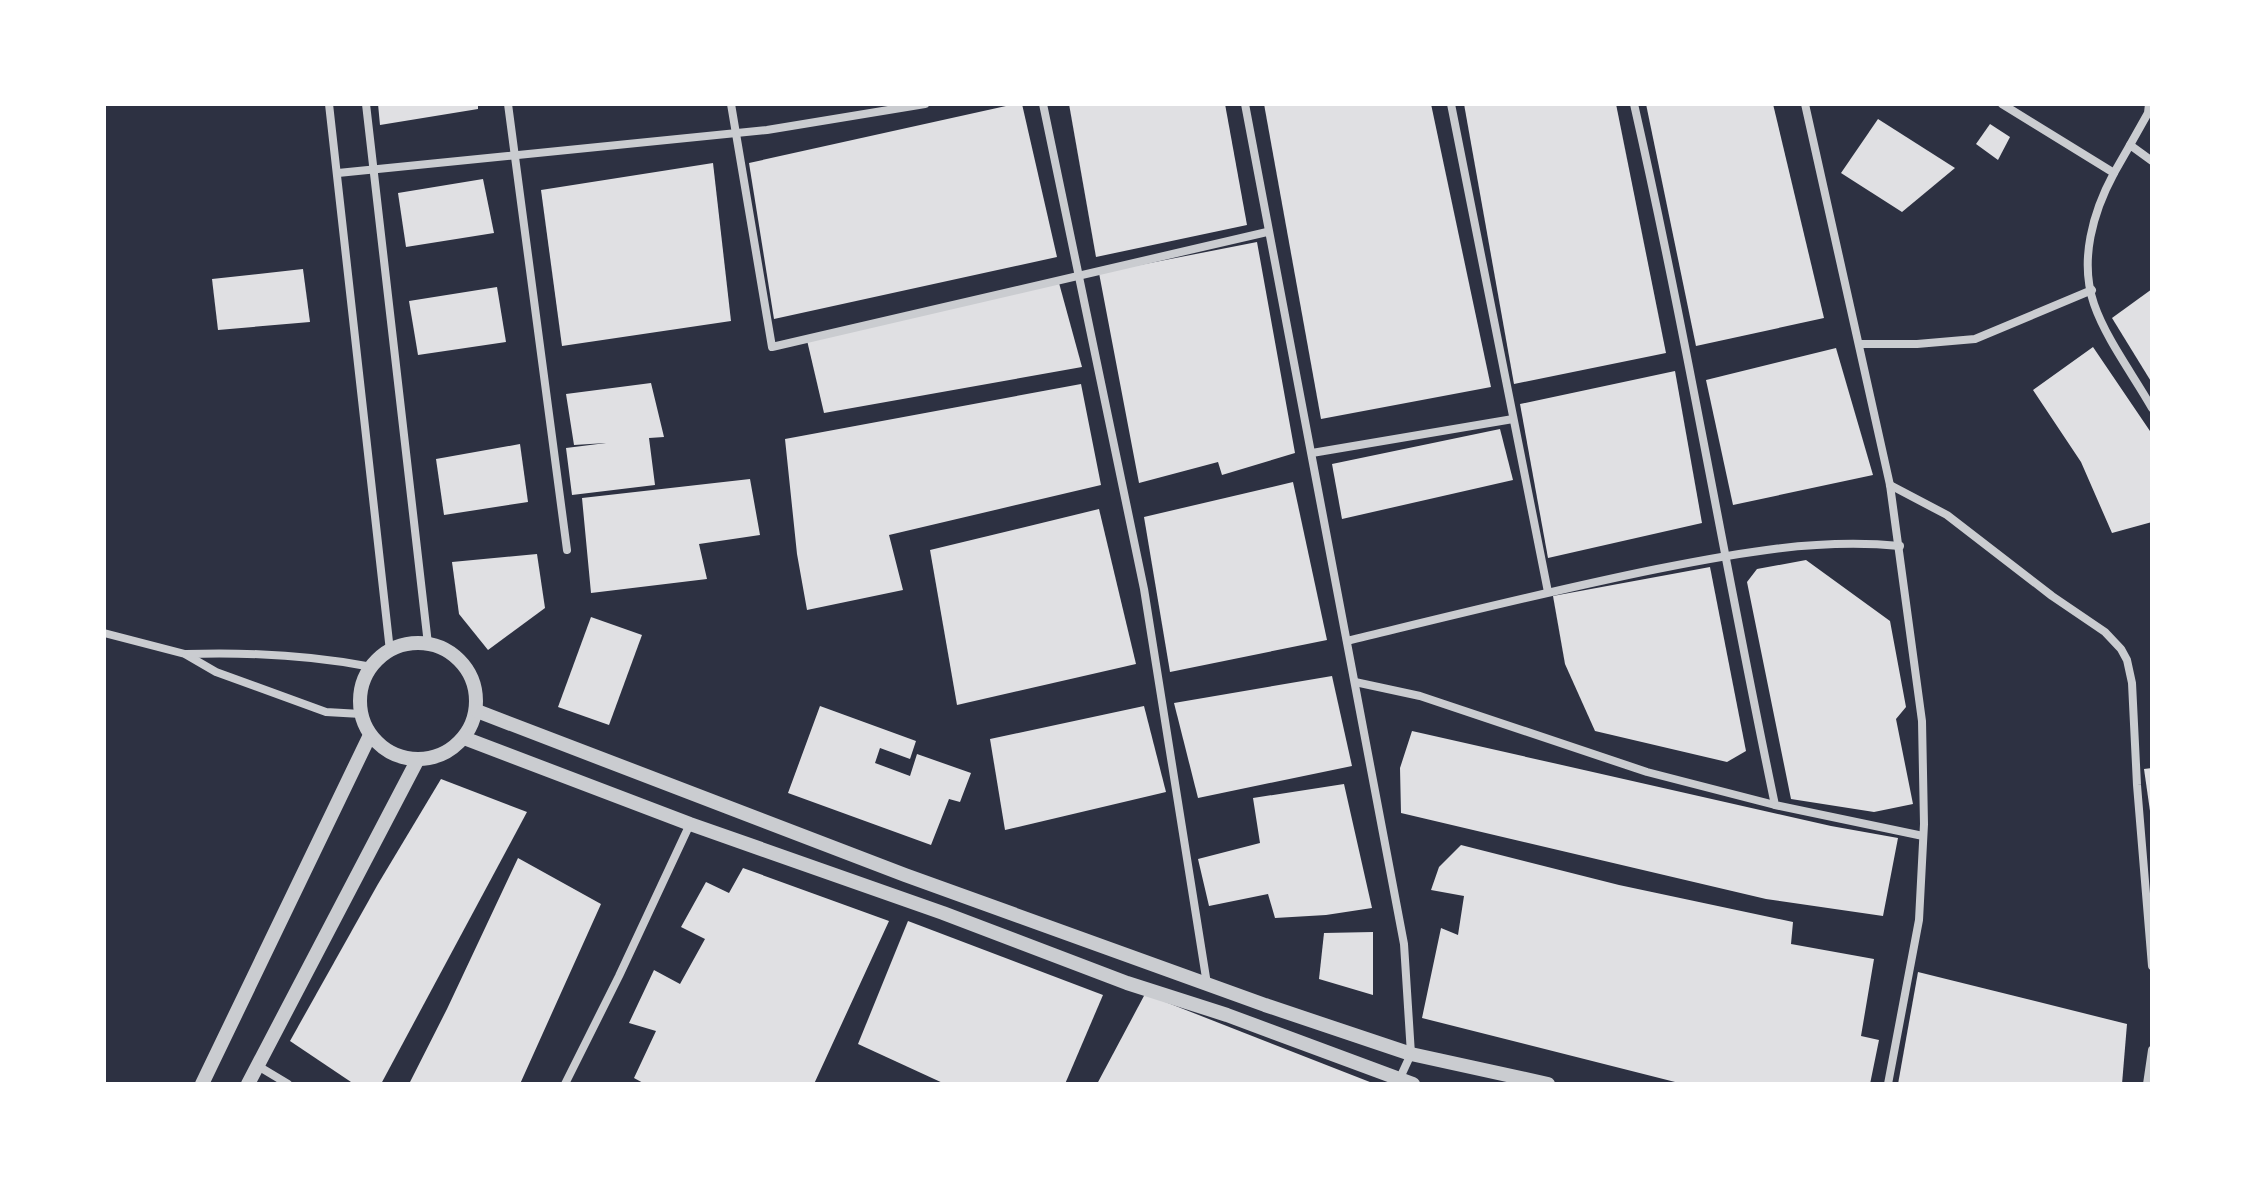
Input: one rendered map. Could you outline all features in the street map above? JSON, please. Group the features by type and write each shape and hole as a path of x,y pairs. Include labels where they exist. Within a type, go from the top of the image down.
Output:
{"street":[{"path":"329,104 390,651"},
{"path":"366,104 428,644"},
{"path":"508,104 567,550"},
{"path":"731,104 772,347 1267,232"},
{"path":"338,173 735,133 925,104"},
{"path":"1043,104 1144,589 1207,984"},
{"path":"464,738 1127,983 1227,1015 1403,1083 1411,1054 1404,944 1245,104"},
{"path":"1451,104 1548,592"},
{"path":"1634,104 1658,211 1775,805"},
{"path":"1805,104 1890,485 1922,721 1923,836 1919,920 1888,1084"},
{"path":"2002,104 2114,173"},
{"path":"2149,104 2148,113 2098,202 2090,237 2088,271 2100,315 2152,408"},
{"path":"2130,145 2152,161"},
{"path":"1859,344 1917,344 1975,339 2092,290"},
{"path":"1312,453 1513,419"},
{"path":"1890,485 1947,515 2052,596 2105,632 2127,660 2132,683 2152,966"},
{"path":"1347,641 1548,592 1724,556 1794,545 1863,542 1900,546"},
{"path":"104,633 185,654 216,672 326,712 361,714"},
{"path":"409,644 428,644 448,651 465,667 474,685 477,711 464,738 449,751 430,759 392,754 370,735 361,714 360,694 365,677 377,660 390,651 409,644"},
{"path":"185,654 319,657 372,667"},
{"path":"1355,682 1420,696 1647,772 1775,805 1923,836"},
{"path":"477,711 905,875 1207,984 1411,1054 1548,1084"},
{"path":"202,1084 370,735"},
{"path":"248,1084 418,759"},
{"path":"565,1084 690,824"},
{"path":"2147,1084 2152,1050"},
{"path":"258,1066 288,1084"}],"building":[{"path":"378,104 478,104 478,109 380,125"},
{"path":"1022,104 1057,257 774,319 749,163"},
{"path":"1069,104 1225,104 1247,225 1096,257"},
{"path":"1264,104 1431,104 1491,387 1321,419"},
{"path":"1464,104 1616,104 1666,353 1514,384"},
{"path":"1646,104 1773,104 1824,318 1696,346"},
{"path":"1878,119 1955,168 1902,212 1841,173"},
{"path":"1990,124 2010,137 1998,160 1976,144"},
{"path":"713,163 731,321 562,346 541,190"},
{"path":"483,179 494,233 406,247 398,193"},
{"path":"1257,242 1295,453 1222,475 1218,462 1139,483 1099,273"},
{"path":"303,269 310,322 218,330 212,279"},
{"path":"1059,283 1082,367 824,413 806,336"},
{"path":"497,287 506,342 418,355 409,301"},
{"path":"2152,289 2152,383 2112,318"},
{"path":"2093,347 2152,434 2152,522 2112,533 2081,462 2033,390"},
{"path":"1836,348 1873,475 1733,505 1706,380"},
{"path":"1675,371 1702,523 1548,558 1520,404"},
{"path":"651,383 664,437 649,438 655,485 572,495 566,448 606,443 574,445 566,394"},
{"path":"1081,384 1101,485 889,535 903,590 807,610 797,554 785,439"},
{"path":"1500,429 1513,480 1342,519 1332,464"},
{"path":"520,444 528,502 444,515 436,459"},
{"path":"750,479 760,535 699,544 707,579 591,593 582,498"},
{"path":"1293,482 1327,640 1170,672 1144,517"},
{"path":"1099,509 1136,664 957,705 930,550"},
{"path":"537,554 545,608 488,650 459,614 452,562"},
{"path":"1806,560 1890,621 1906,707 1896,719 1913,804 1874,812 1791,799 1747,582 1757,569"},
{"path":"1710,567 1746,751 1727,762 1595,731 1565,664 1553,596"},
{"path":"591,617 642,635 609,725 558,707"},
{"path":"1332,676 1352,766 1198,798 1174,703"},
{"path":"820,706 916,741 910,759 880,748 875,763 910,776 917,754 971,773 960,802 949,799 931,845 788,793"},
{"path":"1144,706 1166,792 1005,830 990,739"},
{"path":"1412,731 1831,826 1898,838 1883,916 1766,899 1401,813 1400,768"},
{"path":"2152,768 2152,811 2150,811 2144,769"},
{"path":"441,779 527,812 381,1084 354,1084 290,1041"},
{"path":"1344,784 1372,908 1275,918 1268,894 1209,906 1198,859 1260,843 1253,798"},
{"path":"1461,845 1619,885 1793,922 1791,944 1874,959 1861,1036 1879,1040 1870,1084 1683,1084 1422,1018 1441,928 1458,935 1464,896 1431,890 1439,867"},
{"path":"518,858 601,904 520,1084 409,1084 447,1009"},
{"path":"743,868 889,921 814,1084 645,1084 634,1078 656,1031 629,1023 654,970 680,984 705,939 681,927 706,882 729,893"},
{"path":"908,921 1103,995 1065,1084 945,1084 858,1044"},
{"path":"1373,932 1373,995 1319,979 1324,933"},
{"path":"1918,972 2127,1024 2122,1084 1898,1084"},
{"path":"1145,994 1375,1084 1097,1084"}]}
